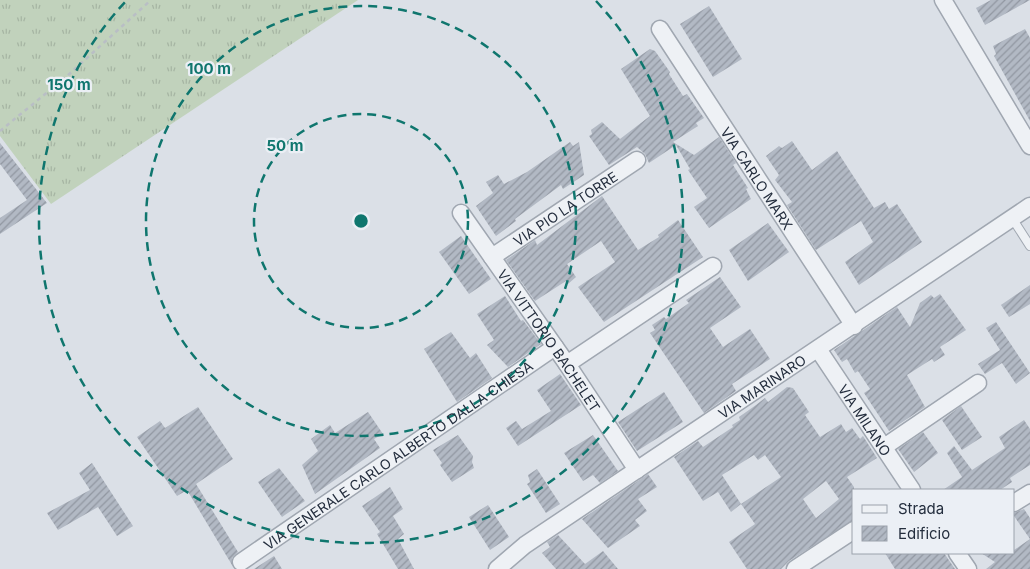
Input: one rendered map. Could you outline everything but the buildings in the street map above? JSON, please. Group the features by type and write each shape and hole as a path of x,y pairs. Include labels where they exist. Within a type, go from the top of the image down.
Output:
{"street":[{"path":"943,0 1030,146"},
{"name":"VIA CARLO MARX","path":"660,29 854,326"},
{"name":"VIA PIO LA TORRE","path":"492,257 636,160"},
{"name":"VIA MARINARO","path":"497,569 525,545 854,326 1030,206"},
{"name":"VIA VITTORIO BACHELET","path":"461,213 567,364 637,470"},
{"path":"567,364 713,266"},
{"name":"VIA GENERALE CARLO ALBERTO DALLA CHIESA","path":"241,562 555,348"},
{"name":"VIA MILANO","path":"818,349 911,489"},
{"path":"884,447 978,383"},
{"path":"1015,502 1030,493"},
{"path":"795,569 852,531"},
{"path":"958,554 967,569"}],"lane":[{"path":"1012,218 1030,246"}],"path":[{"path":"0,132 66,77 151,0"}],"green space":[{"path":"0,0 358,0 51,204 0,136"}]}
